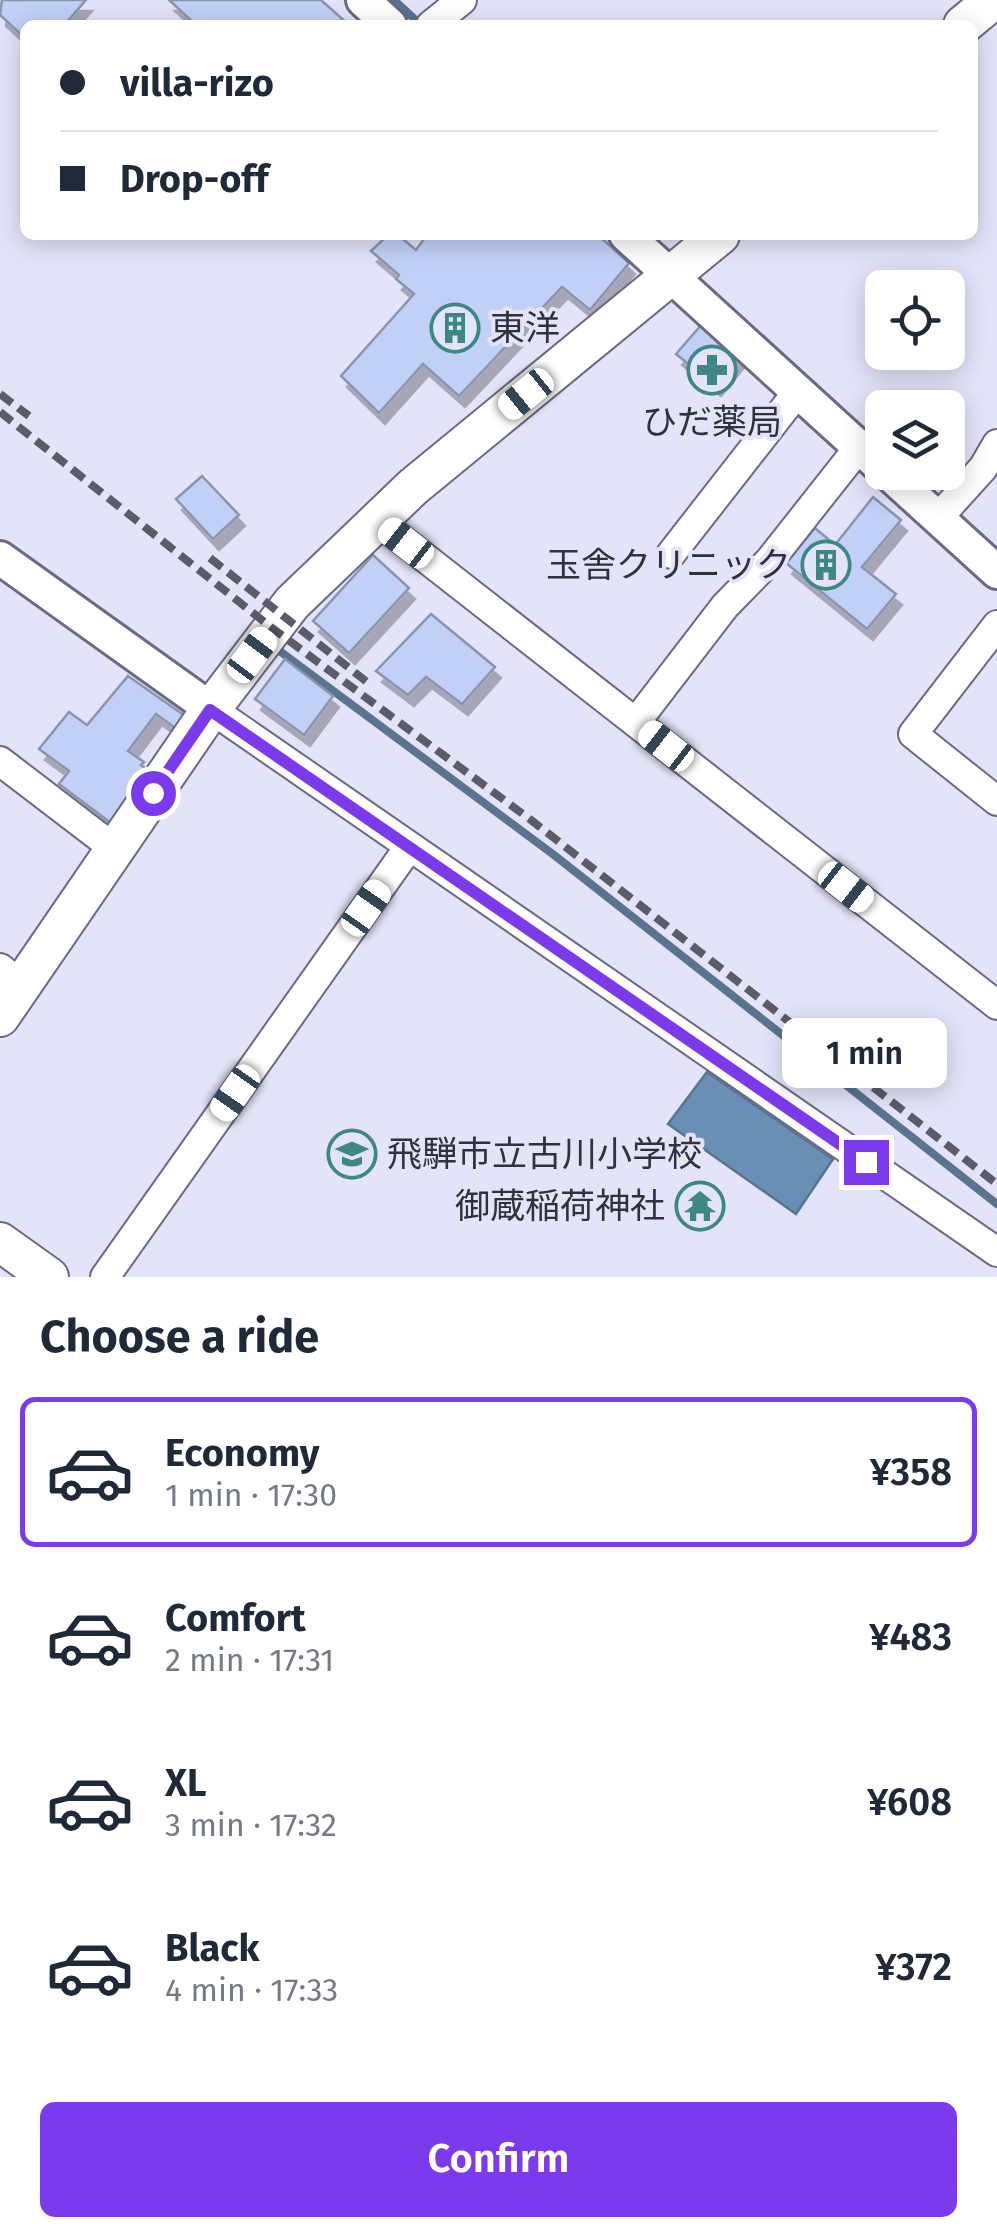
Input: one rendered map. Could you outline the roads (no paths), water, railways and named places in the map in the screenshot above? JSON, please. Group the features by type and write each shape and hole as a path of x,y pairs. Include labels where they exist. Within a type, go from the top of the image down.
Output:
{"main road":[{"path":"969,20 993,0"},
{"path":"0,1017 11,977 115,849 210,710 292,604 414,487 714,240"},
{"path":"0,1242 48,1277"}],"street":[{"path":"363,0 385,20"},
{"path":"437,20 462,0"},
{"path":"632,240 865,451"},
{"path":"671,554 799,390"},
{"path":"937,519 992,464"},
{"path":"636,722 725,606 865,473"},
{"path":"906,490 997,572"},
{"path":"378,521 997,1005"},
{"path":"0,558 210,710 997,1252"},
{"path":"997,625 913,734 997,801"},
{"path":"0,761 115,849"},
{"path":"105,1277 410,847"}],"water":[{"path":"707,1072 833,1159 796,1214 668,1124"}],"waterway":[{"path":"394,0 416,20"},
{"path":"281,652 554,855 997,1204"}],"railway":[{"path":"0,394 29,416"},
{"path":"0,412 272,628 531,820 997,1184"},
{"path":"210,558 367,682"}],"place":[{"name":"東洋","path":"455,328"},
{"name":"ひだ薬局","path":"712,370"},
{"name":"玉舎クリニック","path":"826,565"},
{"name":"飛騨市立古川小学校","path":"352,1154"},
{"name":"御蔵稲荷神社","path":"700,1206"}]}
